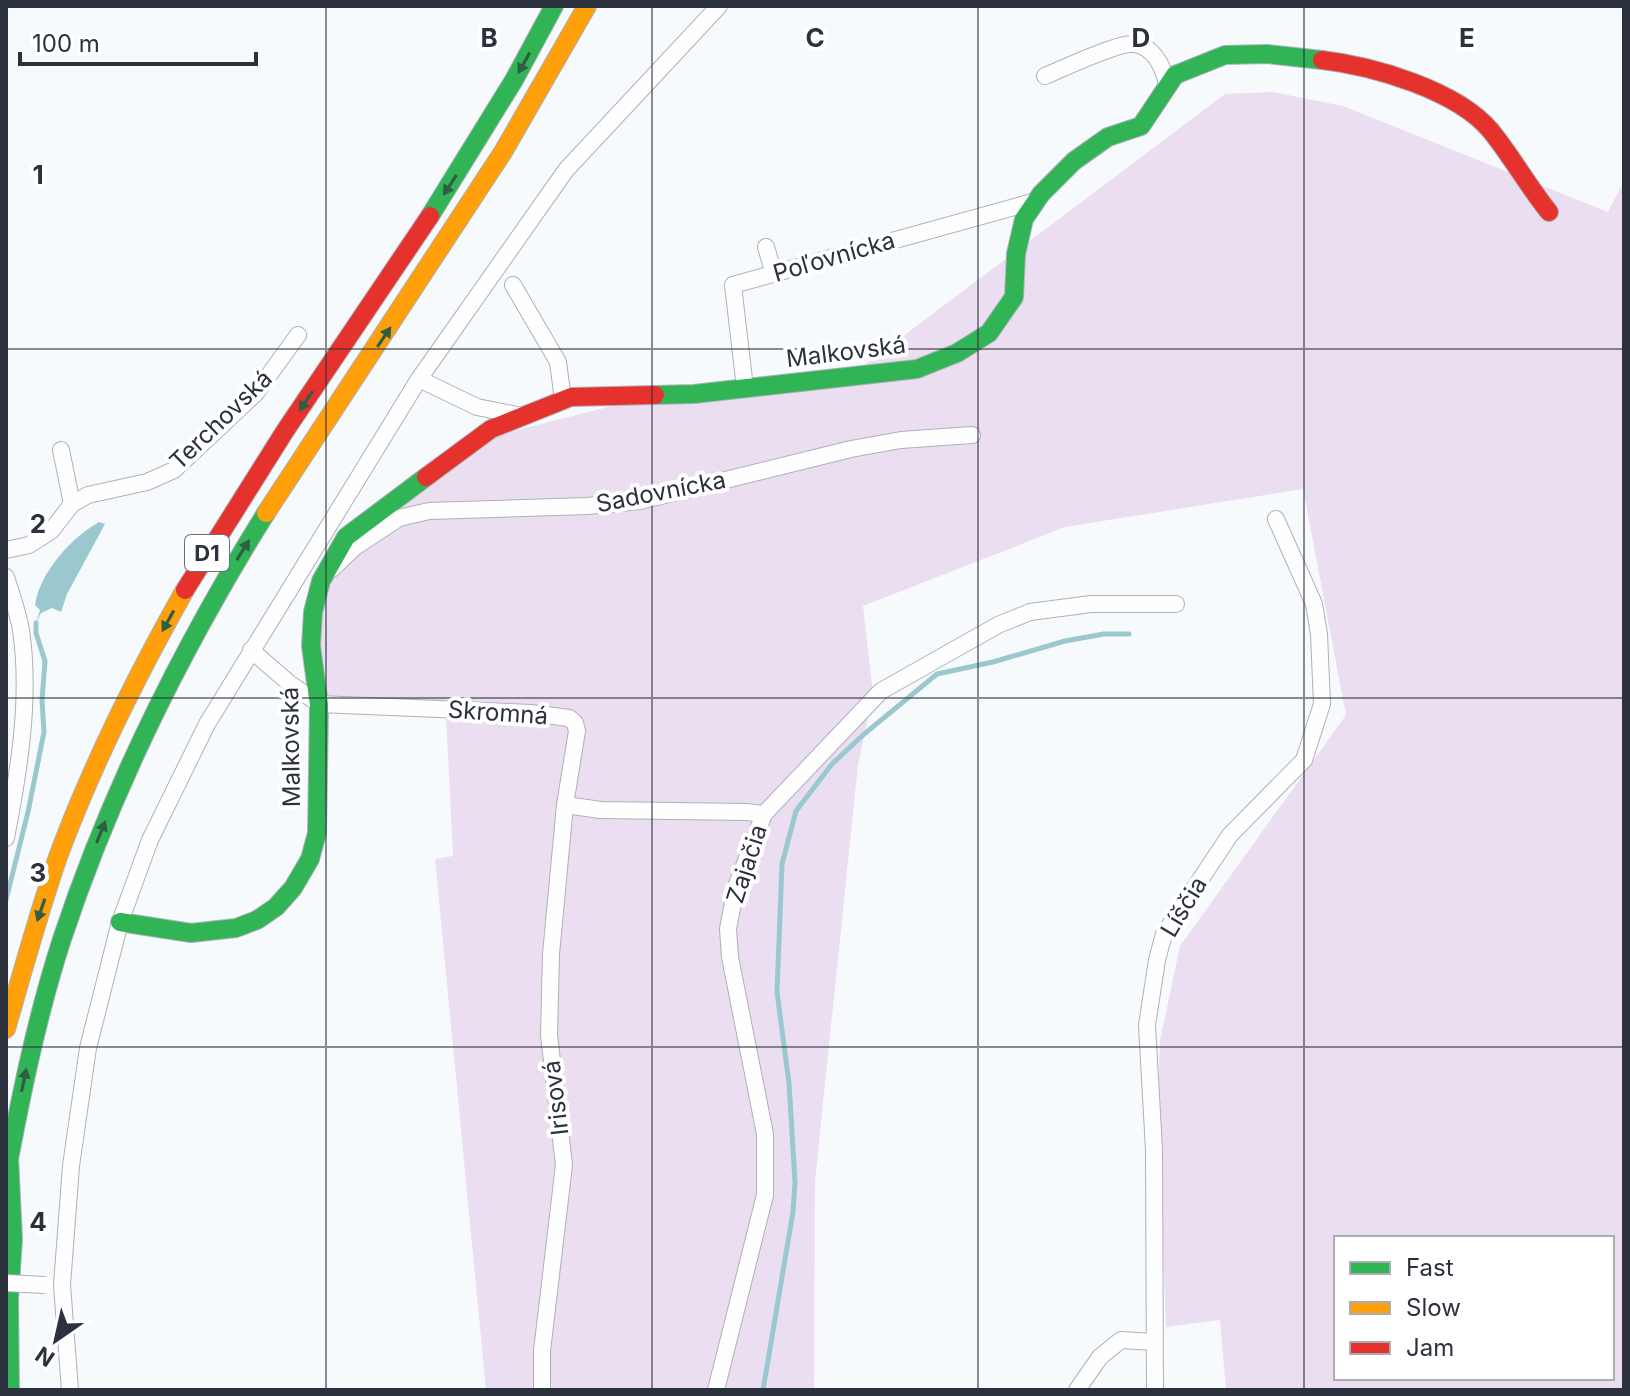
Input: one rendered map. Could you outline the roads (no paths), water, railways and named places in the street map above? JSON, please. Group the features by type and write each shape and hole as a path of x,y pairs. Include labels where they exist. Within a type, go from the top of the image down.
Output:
{"main road":[{"name":"D1","path":"6,1029 33,932 61,852 122,708 153,648 248,488 492,118 554,6"},
{"name":"D1","path":"7,1165 26,1072 67,923 105,821 165,689 196,630 263,518 440,255 530,112 587,6"},
{"name":"Malkovská","path":"120,922 169,934 222,932 263,919 283,902 307,867 316,839 319,704 312,662 313,612 320,581 332,555 346,537 491,429 571,397 694,394 917,369 957,353 989,333 1014,297 1018,242 1024,219 1036,201 1074,161 1108,137 1141,126 1175,75 1225,55 1267,54 1340,62 1394,75 1446,96 1489,129 1549,212"},
{"path":"7,1165 13,1239 9,1299 10,1390"}],"street":[{"path":"70,1390 54,1285 88,1048 120,922 150,840 207,724 419,379 566,170 719,6"},
{"path":"1045,76 1134,44 1159,61 1167,85"},
{"name":"Poľovnícka","path":"745,388 733,285 1036,201"},
{"path":"766,247 774,274"},
{"path":"513,285 558,362 563,400"},
{"name":"Terchovská","path":"6,550 29,545 51,531 72,504 88,495 147,482 174,470 256,393 298,335"},
{"path":"419,379 477,407 523,416"},
{"name":"Sadovnícka","path":"320,581 355,547 399,518 429,511 587,506 640,501 851,449 901,440 972,435"},
{"path":"61,450 72,504"},
{"name":"Líščia","path":"1155,1390 1154,1150 1147,1025 1157,960 1164,934 1230,835 1304,760 1322,704 1319,634 1314,604 1276,519"},
{"path":"6,577 20,626 25,672 16,787 6,838"},
{"name":"Zajačia","path":"716,1390 765,1195 765,1134 730,957 728,929 736,887 764,814 881,691 998,625 1030,612 1091,604 1176,604"},
{"path":"251,650 319,704"},
{"name":"Skromná","path":"319,704 531,713 569,718 575,723 577,731 565,805"},
{"path":"565,805 601,810 764,814"},
{"name":"Irisová","path":"542,1390 542,1351 564,1165 549,1035 551,954 565,805"},
{"path":"6,1283 54,1285"},
{"path":"1077,1390 1100,1357 1121,1340 1153,1342"}],"water":[{"path":"99,522 105,524 67,594 61,612 52,608 41,613 36,623 40,610 35,605 38,593 50,568 78,537"}],"waterway":[{"path":"6,900 44,732 42,700 45,661 36,623"},
{"path":"763,1390 793,1212 795,1182 789,1083 777,992 782,864 796,811 832,764 937,674 1065,641 1104,634 1129,634"}]}
